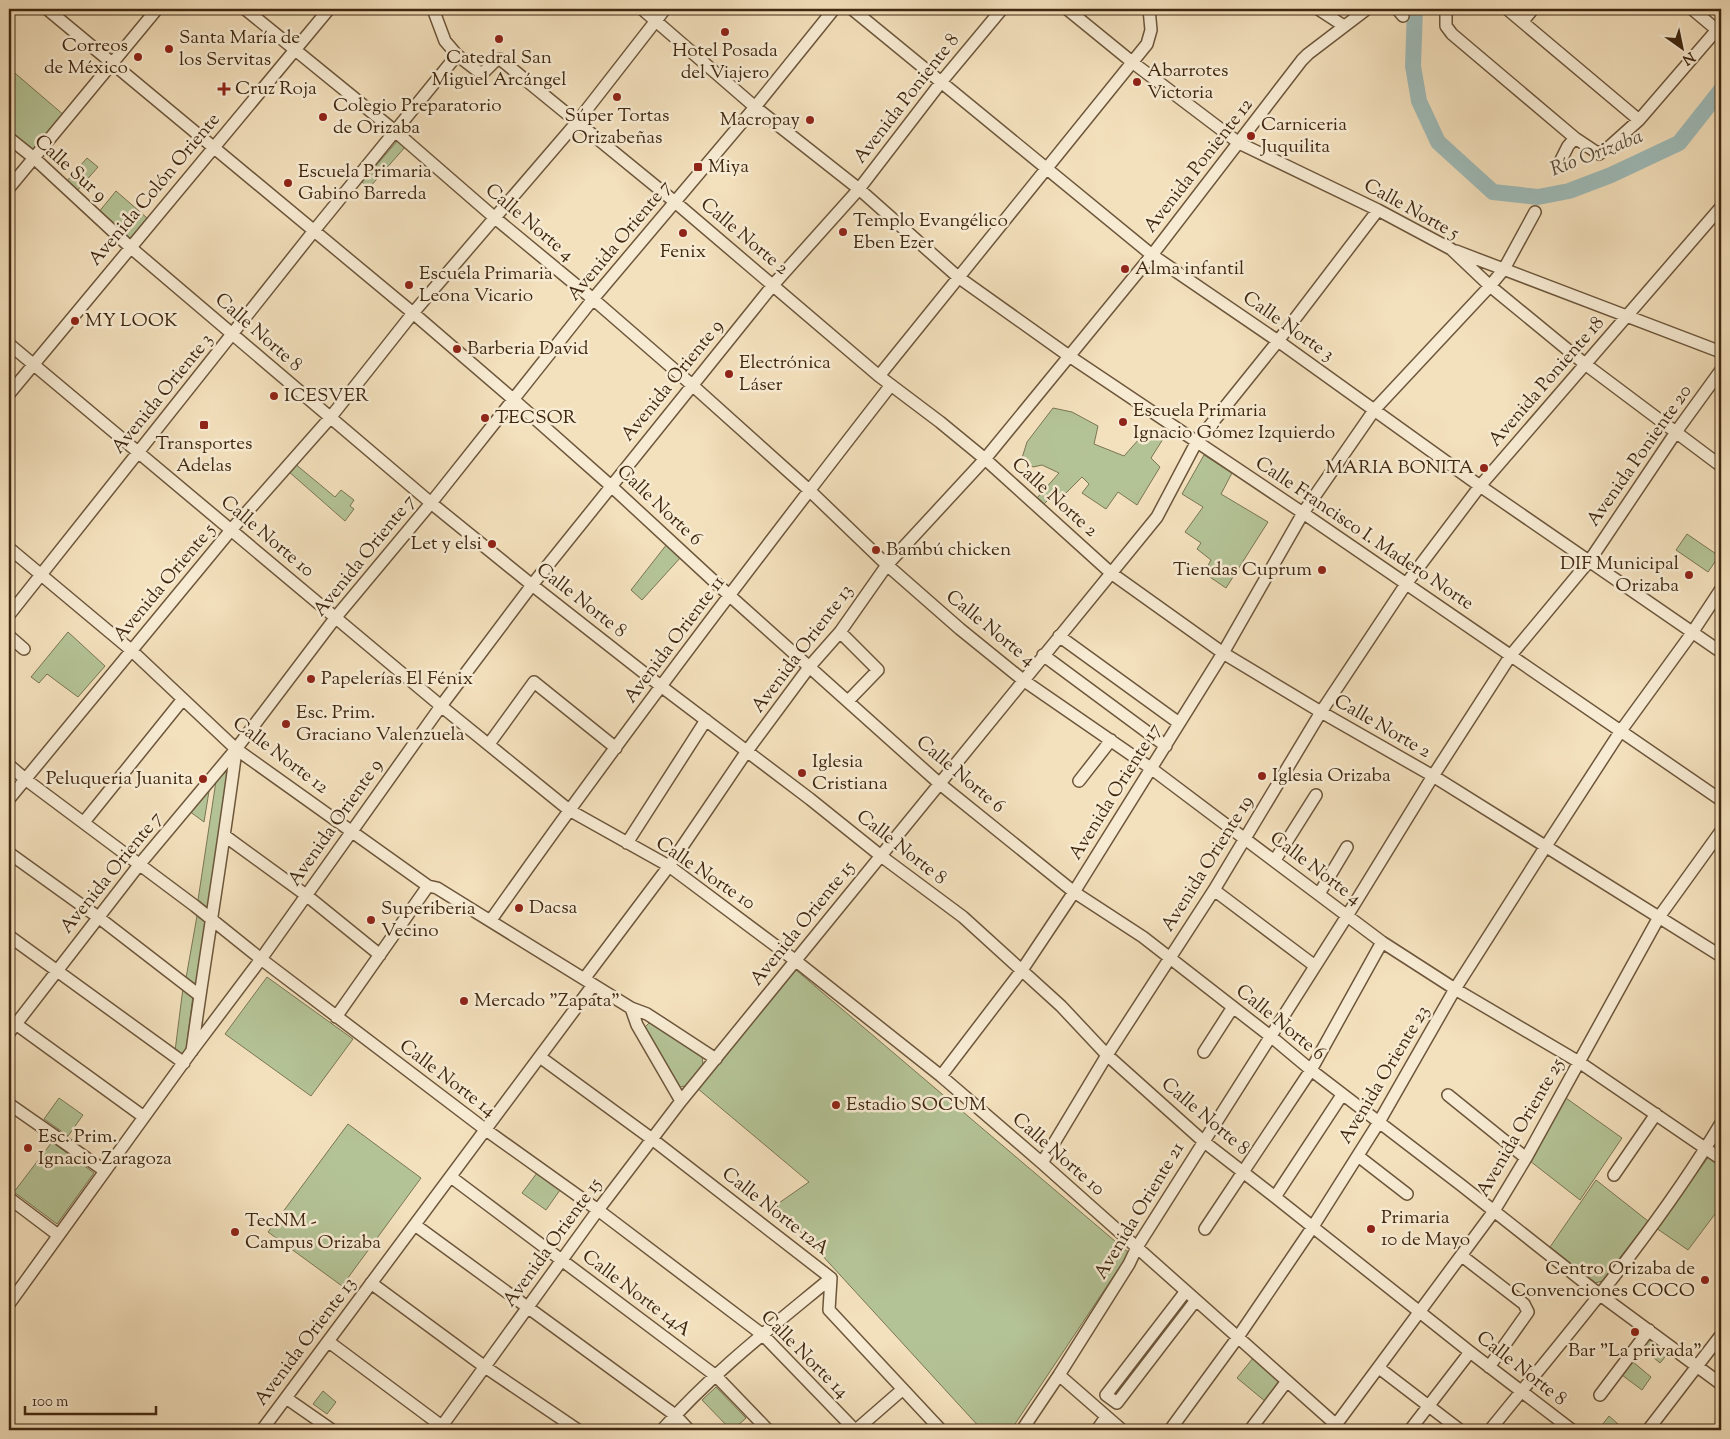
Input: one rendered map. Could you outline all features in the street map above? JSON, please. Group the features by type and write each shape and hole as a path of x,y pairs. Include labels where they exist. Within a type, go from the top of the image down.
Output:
{"street":[{"name":"Calle Norte 6","path":"47,9 313,232 413,313 514,400 940,784 1074,892 1170,958 1342,1095 1600,1294 1721,1384"},
{"path":"9,188 157,9"},
{"name":"Calle Norte 4","path":"245,9 396,132 495,218 593,299 809,490 887,565 960,629 1023,680 1111,740 1275,860 1382,942 1455,989 1579,1062 1721,1159"},
{"name":"Avenida Colón Oriente","path":"9,394 329,9"},
{"name":"Calle Norte 2","path":"433,9 445,41 457,55 483,73 495,61 500,59 675,202 879,376 940,422 1111,573 1223,653 1433,776 1721,956"},
{"name":"Calle Francisco I. Madero Norte","path":"642,9 756,107 858,189 958,277 1069,356 1512,655 1620,732 1721,800"},
{"name":"Avenida Oriente 5","path":"9,799 231,530 330,418 413,313 577,122 665,9"},
{"name":"Avenida Oriente 7","path":"11,1025 57,971 138,864 236,749 336,617 431,503 593,299 756,107 834,9"},
{"name":"Calle Norte 3","path":"852,9 1152,255 1278,341 1480,486 1721,652"},
{"name":"Avenida Poniente 8","path":"858,189 942,81 1002,9"},
{"name":"Calle Norte 5","path":"1067,9 1132,62 1239,143 1378,210 1451,250 1490,286 1586,364 1721,466"},
{"path":"879,376 1147,44 1150,37 1151,22 1149,9"},
{"path":"1318,9 1344,26"},
{"name":"Avenida Poniente 12","path":"1069,356 1152,255 1308,54 1368,9"},
{"path":"1446,9 1446,26 1452,34 1575,138 1599,154 1610,147 1639,120 1719,28 1692,9"},
{"path":"1507,9 1521,16 1639,120"},
{"path":"1521,16 1533,9"},
{"name":"Avenida Oriente 3","path":"9,615 313,232 457,55"},
{"name":"Calle Sur 9","path":"9,138 34,158 130,248"},
{"path":"1558,166 1568,146 1575,138"},
{"name":"Avenida Oriente 9","path":"10,1299 261,959 441,706 532,585 773,285 858,189"},
{"name":"Avenida Poniente 18","path":"1406,584 1480,486 1721,207"},
{"name":"Avenida Oriente 15","path":"443,1429 562,1259 681,1101 1157,517 1196,442 1278,341 1378,210"},
{"name":"Avenida Oriente 17","path":"941,1076 1022,970 1074,892 1152,770 1223,653 1303,513 1374,409 1504,269 1535,212"},
{"name":"Calle Norte 8","path":"130,248 431,503 532,585 881,856 963,917 1061,1006 1107,1055 1203,1142 1244,1172 1420,1313 1572,1430"},
{"path":"1451,250 1721,352"},
{"name":"Calle Norte 10","path":"9,344 441,706 569,810 669,866 796,961 941,1076 1238,1337 1337,1429"},
{"name":"Avenida Oriente 13","path":"262,1430 540,1057 588,982 747,751 810,666 840,632 887,565 985,460 1069,356"},
{"name":"Avenida Poniente 20","path":"1512,655 1590,560 1676,432 1721,370"},
{"name":"Avenida Oriente 11","path":"491,920 569,810 809,490 891,385"},
{"name":"Calle Norte 12","path":"9,548 131,650 236,749 428,886 437,888 491,920 631,1008 647,1014 716,1059"},
{"name":"Avenida Oriente 19","path":"1042,1163 1107,1055 1214,890 1321,712 1406,584"},
{"name":"Avenida Oriente 23","path":"1170,1430 1238,1337 1312,1228 1379,1122 1455,989 1546,846 1620,732 1692,633 1721,589"},
{"path":"840,632 878,670 848,701"},
{"path":"9,636 24,649"},
{"path":"1059,636 1180,723"},
{"path":"1043,655 1166,746"},
{"name":"Avenida Oriente 21","path":"1022,1430 1129,1264 1137,1247 1347,916 1433,776 1512,655"},
{"path":"489,744 534,682 616,748"},
{"path":"84,822 183,699"},
{"path":"627,844 706,720"},
{"path":"1079,782 1111,740"},
{"path":"191,1052 225,836 236,749"},
{"name":"Calle Norte 14","path":"9,765 336,1017 486,1130 598,1210 763,1335 855,1430"},
{"path":"1275,860 1316,795"},
{"name":"Avenida Oriente 25","path":"1337,1429 1379,1368 1494,1211 1526,1158 1659,916 1721,831"},
{"path":"225,836 306,896 380,955"},
{"path":"1319,894 1347,848"},
{"path":"9,853 98,916 200,995"},
{"path":"336,1017 428,886"},
{"path":"1214,890 1315,966"},
{"path":"9,936 184,1063"},
{"path":"1205,1229 1310,1070 1382,942"},
{"path":"1204,1052 1233,1007"},
{"path":"631,1008 637,1025 681,1101"},
{"path":"637,1025 647,1014"},
{"path":"11,1025 144,1117"},
{"name":"Calle Norte 12A","path":"540,1057 652,1139 831,1278 829,1310 941,1430"},
{"path":"1276,1197 1342,1095"},
{"path":"1448,1096 1526,1158"},
{"path":"9,1104 104,1171"},
{"path":"1614,1175 1656,1114"},
{"path":"1490,1430 1600,1294 1648,1231 1706,1148 1721,1123"},
{"path":"1358,1156 1407,1194"},
{"name":"Calle Norte 14A","path":"451,1177 716,1376 768,1430"},
{"path":"9,1198 58,1235"},
{"path":"415,1225 675,1415 689,1430"},
{"path":"1462,1256 1524,1304 1528,1312 1489,1367"},
{"path":"662,1430 716,1376 831,1278"},
{"path":"371,1283 485,1367 578,1430"},
{"path":"1186,1291 1106,1395 1117,1403 1196,1300"},
{"path":"1600,1395 1649,1330"},
{"path":"1648,1430 1721,1335"},
{"path":"328,1342 443,1429"},
{"path":"1141,1350 1152,1357"},
{"path":"1410,1430 1470,1352"},
{"path":"1379,1368 1460,1430"},
{"path":"1059,1375 1122,1430"},
{"path":"1250,1430 1287,1382"},
{"path":"855,1430 903,1389"},
{"path":"286,1398 332,1430"},
{"path":"1097,1430 1106,1417"}],"green space":[{"path":"9,68 65,116 33,155 9,134"},
{"path":"398,140 406,146 369,188 362,182"},
{"path":"87,158 98,167 76,192 66,182"},
{"path":"116,191 147,218 129,240 98,213"},
{"path":"1053,408 1072,412 1098,426 1094,444 1124,456 1140,438 1144,440 1152,431 1163,439 1151,458 1160,467 1137,505 1118,492 1106,509 1082,493 1089,484 1082,477 1064,495 1057,491 1044,504 1037,498 1059,473 1042,465 1033,467 1022,458 1027,442"},
{"path":"1204,455 1232,473 1221,494 1268,522 1226,588 1204,573 1211,560 1197,549 1201,543 1185,532 1203,507 1182,494"},
{"path":"294,463 335,497 341,490 354,500 350,506 354,509 345,521 288,471"},
{"path":"1687,534 1719,556 1708,572 1676,550"},
{"path":"667,544 681,557 642,600 631,590"},
{"path":"68,632 105,666 78,697 47,674 39,683 31,677"},
{"path":"229,769 208,908 198,900 216,781"},
{"path":"210,785 204,822 189,811"},
{"path":"197,916 207,923 196,984 186,978"},
{"path":"796,970 1129,1253 1011,1430 982,1430 776,1205 809,1182 697,1088"},
{"path":"267,977 353,1039 311,1096 225,1034"},
{"path":"183,988 193,995 186,1052 181,1055 175,1051"},
{"path":"649,1023 702,1056 703,1065 686,1086 679,1087 646,1030 645,1027"},
{"path":"59,1098 83,1115 68,1136 44,1119"},
{"path":"1566,1098 1622,1138 1580,1200 1530,1161"},
{"path":"348,1124 421,1178 342,1286 268,1232"},
{"path":"52,1142 94,1173 57,1224 14,1192"},
{"path":"1710,1155 1721,1164 1721,1206 1688,1250 1656,1228"},
{"path":"537,1173 560,1190 546,1210 522,1193"},
{"path":"1596,1180 1648,1221 1602,1281 1596,1283 1550,1247"},
{"path":"1651,1336 1670,1351 1660,1363 1641,1347"},
{"path":"1253,1358 1281,1383 1266,1402 1237,1378"},
{"path":"1633,1362 1651,1377 1642,1390 1622,1375"},
{"path":"716,1387 746,1418 733,1430 702,1400"},
{"path":"323,1391 336,1402 327,1414 313,1404"},
{"path":"1609,1416 1618,1424 1613,1430 1599,1429"}],"waterway":[{"name":"Río Orizaba","path":"1415,9 1413,66 1419,101 1438,142 1493,192 1538,197 1569,191 1611,175 1679,143 1721,90"}],"place":[{"name":"Hotel Posada del Viajero","path":"725,32"},
{"name":"Catedral San Miguel Arcángel","path":"499,39"},
{"name":"Santa María de los Servitas","path":"169,49"},
{"name":"Correos de México","path":"138,57"},
{"name":"Abarrotes Victoria","path":"1137,82"},
{"name":"Cruz Roja","path":"224,89"},
{"name":"Súper Tortas Orizabeñas","path":"617,97"},
{"name":"Colegio Preparatorio de Orizaba","path":"323,117"},
{"name":"Macropay","path":"810,120"},
{"name":"Carniceria Juquilita","path":"1251,136"},
{"name":"Miya","path":"698,167"},
{"name":"Escuela Primaria Gabino Barreda","path":"288,183"},
{"name":"Templo Evangélico Eben Ezer","path":"843,232"},
{"name":"Fenix","path":"683,233"},
{"name":"Alma infantil","path":"1125,269"},
{"name":"Escuela Primaria Leona Vicario","path":"409,285"},
{"name":"MY LOOK","path":"75,321"},
{"name":"Barberia David","path":"457,349"},
{"name":"Electrónica Láser","path":"729,374"},
{"name":"ICESVER","path":"274,396"},
{"name":"TECSOR","path":"485,418"},
{"name":"Escuela Primaria Ignacio Gómez Izquierdo","path":"1123,422"},
{"name":"Transportes Adelas","path":"204,425"},
{"name":"MARIA BONITA","path":"1484,468"},
{"name":"Let y elsi","path":"492,544"},
{"name":"Bambú chicken","path":"876,550"},
{"name":"Tiendas Cuprum","path":"1322,570"},
{"name":"DIF Municipal Orizaba","path":"1689,575"},
{"name":"Papelerías El Fénix","path":"311,679"},
{"name":"Esc. Prim. Graciano Valenzuela","path":"286,724"},
{"name":"Iglesia Cristiana","path":"802,773"},
{"name":"Iglesia Orizaba","path":"1262,776"},
{"name":"Peluqueria Juanita","path":"203,779"},
{"name":"Dacsa","path":"519,908"},
{"name":"Superiberia Vecino","path":"371,920"},
{"name":"Mercado \"Zapata\"","path":"464,1001"},
{"name":"Estadio SOCUM","path":"836,1105"},
{"name":"Esc. Prim. Ignacio Zaragoza","path":"28,1148"},
{"name":"Primaria 10 de Mayo","path":"1371,1229"},
{"name":"TecNM - Campus Orizaba","path":"235,1232"},
{"name":"Centro Orizaba de Convenciones COCO","path":"1705,1280"},
{"name":"Bar \"La privada\"","path":"1635,1332"}]}
